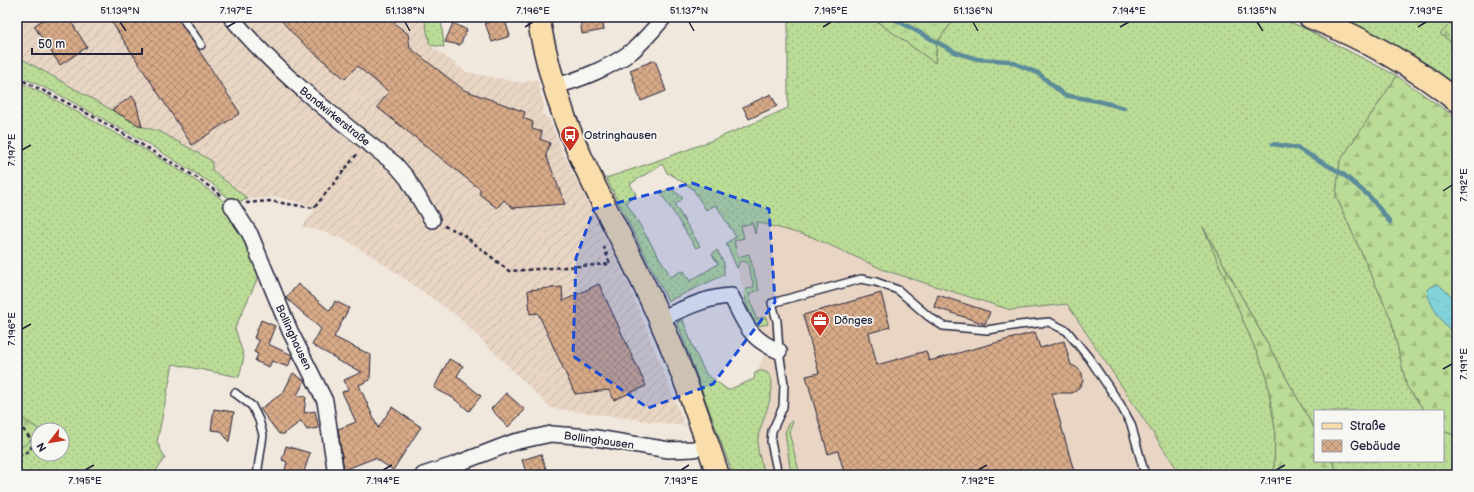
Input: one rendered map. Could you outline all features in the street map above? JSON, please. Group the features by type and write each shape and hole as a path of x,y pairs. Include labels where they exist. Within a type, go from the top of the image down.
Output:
{"main road":[{"path":"538,17 554,86 565,118 578,149 660,319 683,375 718,475"},
{"path":"1310,17 1347,32 1384,52 1427,78 1457,101"}],"street":[{"name":"Bandwirkerstraße","path":"231,17 246,36 270,61 325,109 395,164 407,178 432,220"},
{"path":"554,86 581,78 631,52 664,17"},
{"name":"Bollinghausen","path":"232,206 250,234 290,331 325,401 336,475"},
{"path":"660,319 702,301 719,296 731,296 750,331 758,340 779,351"},
{"name":"Bollinghausen","path":"423,475 454,465 508,444 551,434 590,437 669,450 686,450 708,444"}],"lane":[{"path":"182,17 201,45"},
{"path":"778,475 771,442 772,431 783,407 784,384 779,351 777,321 772,303 861,279 876,282 898,290 928,316 943,326 987,330 1049,322 1067,331 1089,358 1120,404 1131,424 1145,475"},
{"path":"235,393 252,406 259,420 263,435 257,475"}],"path":[{"path":"17,78 54,96 143,145 209,186 232,206 237,204 269,201 314,208 367,142"},
{"path":"432,220 461,233 509,271 610,264 603,245"},
{"path":"17,425 22,428 34,443 29,452 17,458"}],"highlighted area":[{"path":"692,183 769,209 775,302 713,384 648,408 573,356 576,258 594,209"}],"shaded area":[{"path":"17,17 424,17 430,45 466,72 522,83 537,79 544,106 542,114 549,119 564,155 626,278 685,426 551,408 456,315 375,258 346,240 318,230 302,227 314,211 313,206 277,197 248,199 212,170 212,161 161,132 140,126 17,56"},
{"path":"721,206 757,222 812,237 884,270 1011,310 1067,304 1181,475 733,475 726,456 728,390 754,379 755,373 761,364 764,353 764,342 760,326 756,325 753,320 729,242 739,237"}],"green space":[{"path":"424,17 441,17 444,47 430,45"},
{"path":"788,17 871,17 935,63 937,42 956,17 1273,17 1300,26 1397,76 1340,161 1336,196 1391,319 1407,387 1424,410 1314,410 1314,428 1206,232 1266,374 1275,428 1274,475 1181,475 1067,304 1011,310 884,270 812,237 757,222 755,234 752,223 741,226 744,238 734,241 738,257 749,254 759,290 749,294 756,319 766,317 768,324 757,326 750,315 744,292 747,289 754,287 747,262 740,261 737,268 726,243 736,237 716,205 706,210 693,189 669,173 668,174 662,164 630,184 636,194 626,202 671,277 681,271 684,271 690,281 718,264 712,254 717,250 724,263 724,275 668,301 606,178 698,146 788,108"},
{"path":"871,17 956,17 937,42 935,63"},
{"path":"1341,17 1457,17 1440,34 1457,46 1457,86 1434,68 1389,41"},
{"path":"1457,17 1457,46 1440,34"},
{"path":"17,56 140,126 161,132 212,161 212,170 248,199 234,203 211,183 145,142 56,93 17,75"},
{"path":"1397,76 1451,114 1457,120 1457,436 1444,431 1444,410 1424,410 1407,387 1391,319 1336,196 1340,161"},
{"path":"17,81 52,98 142,148 186,174 220,198 231,208 261,271 235,328 244,357 239,377 173,364 157,442 165,458 153,475 17,475 17,451 30,440 30,462 70,462 70,422 30,422 30,423 17,415"},
{"path":"670,188 683,198 675,205 700,246 696,248 661,193"},
{"path":"1203,227 1314,428 1314,462 1332,462 1338,475 1274,475 1275,428 1266,374"},
{"path":"683,320 695,352 706,374 728,390 754,379 755,373 759,371 766,372 771,377 771,394 759,432 758,444 760,457 766,475 733,475 677,322"},
{"path":"17,415 30,423 30,440 17,451"},
{"path":"791,421 793,422 789,432 800,475 791,475 785,432"},
{"path":"1444,431 1457,436 1457,475 1338,475 1332,462 1444,462"}],"water":[{"path":"1438,284 1457,301 1457,337 1447,327 1430,302 1427,289"}],"building":[{"path":"47,17 68,17 87,47 60,65 34,26"},
{"path":"117,17 177,17 240,113 192,145 111,21"},
{"path":"278,17 400,17 394,23 408,34 410,48 464,90 525,112 523,118 533,122 532,129 542,132 540,139 550,143 546,155 565,204 513,208 504,200 497,208 479,194 481,190 377,107 389,92 357,66 345,79 298,39"},
{"path":"504,17 510,36 492,42 485,23"},
{"path":"580,17 602,17 604,30 582,34"},
{"path":"453,23 467,30 460,45 445,42"},
{"path":"655,60 666,91 641,101 630,70"},
{"path":"771,94 777,106 749,119 743,107"},
{"path":"132,96 136,102 142,127 112,110"},
{"path":"298,284 330,311 335,301 349,308 334,337 371,355 370,380 359,385 378,428 392,407 421,427 393,470 375,458 344,470 338,429 356,422 342,392 348,390 344,380 362,372 336,360 337,359 312,345 321,329 286,298"},
{"path":"599,284 646,386 614,400 609,390 575,394 538,313 530,314 528,290 562,287 563,301"},
{"path":"881,293 890,327 869,333 877,365 926,351 929,361 1035,332 1040,348 1064,341 1071,365 1076,367 1082,373 1083,381 1076,391 1072,393 1052,393 1075,475 845,475 838,451 828,454 806,376 819,373 803,315"},
{"path":"938,295 990,312 985,324 934,307"},
{"path":"261,320 275,326 268,344 292,355 288,367 272,361 269,367 255,361 258,354 254,352 259,341 254,338"},
{"path":"449,359 463,366 457,376 481,396 469,411 453,398 434,388"},
{"path":"293,373 305,381 297,395 306,397 304,413 315,411 319,428 307,430 301,421 284,434 279,434 260,409 283,393"},
{"path":"506,393 525,410 508,427 491,409"},
{"path":"214,409 234,412 229,442 221,431 211,430"},
{"path":"286,446 310,453 303,475 285,470 287,462 282,460"},
{"path":"541,454 548,475 527,475 522,460"}],"waterway":[{"path":"891,17 955,52 977,59 1009,61 1038,73 1064,95 1098,101 1124,108"},
{"path":"1273,144 1297,148 1343,174 1370,197 1390,222"}],"place":[{"name":"Ostringhausen","path":"570,152"},
{"name":"Dönges","path":"820,337"}]}
